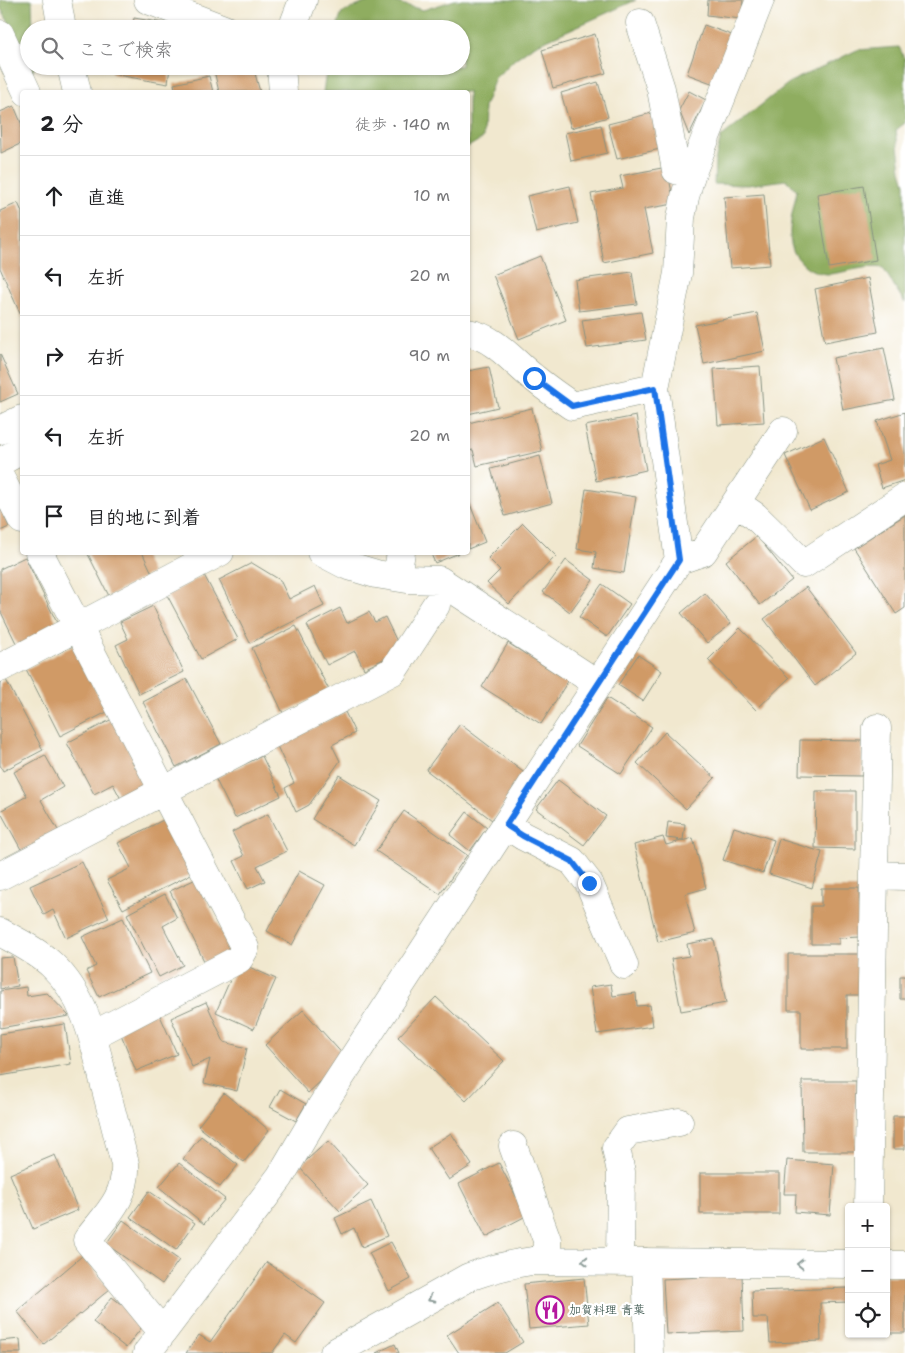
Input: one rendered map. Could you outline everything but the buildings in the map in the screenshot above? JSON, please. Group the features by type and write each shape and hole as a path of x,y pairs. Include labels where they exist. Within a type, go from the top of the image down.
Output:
{"street":[{"path":"57,0 60,20"},
{"path":"148,0 200,20"},
{"path":"295,20 303,0"},
{"path":"679,560 655,388 678,273 681,218 685,197 691,175 760,0"},
{"path":"640,23 660,89 676,170 691,175"},
{"path":"0,34 26,90"},
{"path":"73,75 77,90"},
{"path":"282,75 284,90"},
{"path":"470,334 486,339 500,348 534,378 572,406 655,388"},
{"path":"0,430 20,420"},
{"path":"147,1353 280,1177 321,1108 679,560 703,552 783,432"},
{"path":"0,462 20,451"},
{"path":"0,477 20,516"},
{"path":"736,503 755,516 804,564 905,497"},
{"path":"41,555 245,948 239,959 105,1029 92,1032"},
{"path":"0,668 214,555"},
{"path":"328,555 354,567 376,574 399,565 439,580 598,684"},
{"path":"0,876 393,671 436,605"},
{"path":"868,1203 876,728"},
{"path":"506,825 523,836 572,861 589,883 624,965"},
{"path":"874,875 905,876"},
{"path":"0,932 31,949 52,965 69,985 78,1000 92,1032 125,1164 126,1177 123,1190 117,1201 87,1240 156,1324 164,1330"},
{"path":"649,1353 616,1148 628,1131 679,1122"},
{"path":"513,1146 547,1240 547,1261"},
{"path":"334,1353 469,1277 489,1269 510,1264 532,1261 845,1264"},
{"path":"890,1265 905,1265"}],"green space":[{"path":"0,0 32,0 33,20 20,20 20,50 13,30 1,9"},
{"path":"387,0 423,10 455,0 636,0 533,46 515,59 495,78 484,107 483,138 470,146 470,90 323,90 326,75 470,75 470,20 339,20 342,13 364,3"},
{"path":"899,47 905,59 905,123 896,130 901,170 905,184 905,303 883,268 863,268 826,274 808,268 802,263 792,247 790,239 797,190 786,180 748,185 714,184 715,161 721,137 790,82 857,50"}],"place":[{"name":"加賀料理 青葉","path":"550,1310"}],"route":[{"path":"534,378 572,406 655,388 679,560 506,825 523,836 572,861 589,883"}]}
